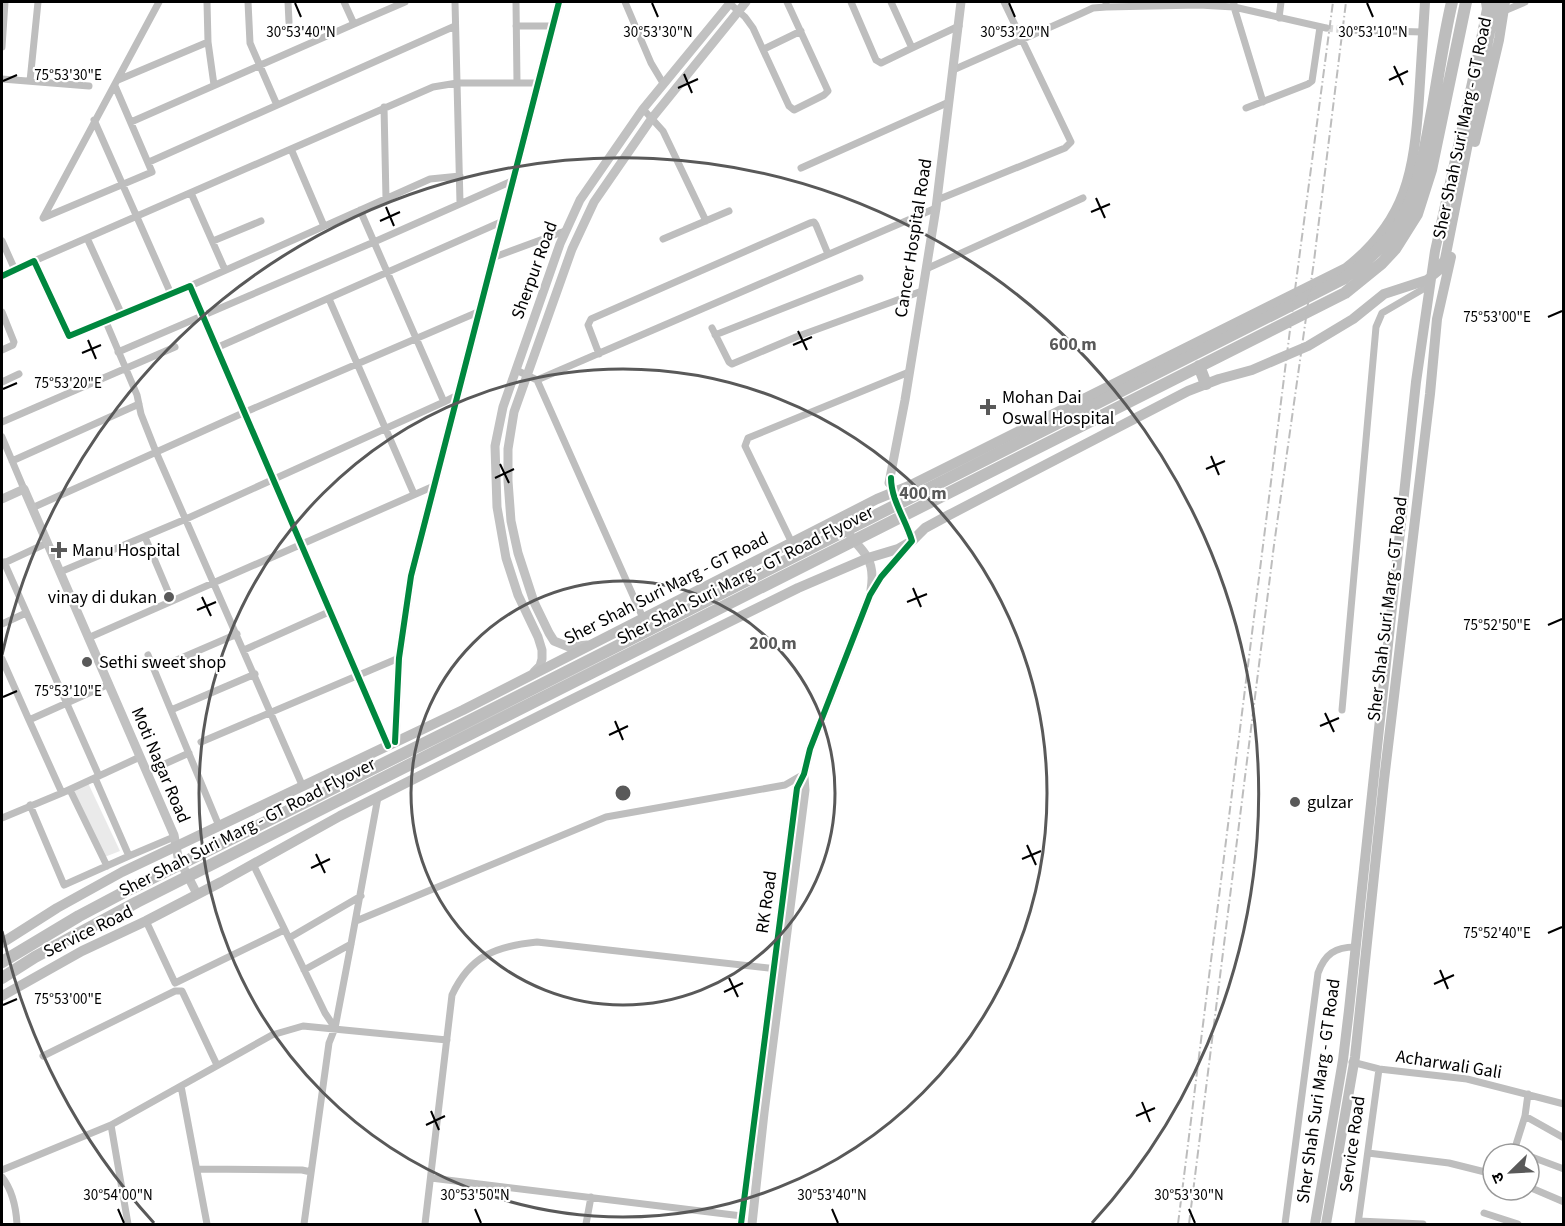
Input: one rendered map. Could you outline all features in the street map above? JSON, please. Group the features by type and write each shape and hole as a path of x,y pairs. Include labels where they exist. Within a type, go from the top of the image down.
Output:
{"highway":[{"name":"Sher Shah Suri Marg - GT Road Flyover","path":"2,962 79,916 171,868 449,731 1184,354 1343,279 1374,254 1396,229 1403,203 1414,191 1426,145 1452,2"},
{"name":"Sher Shah Suri Marg - GT Road Flyover","path":"2,978 86,928 206,868 827,539 919,507 1345,293 1383,263 1395,249 1417,214 1431,170 1466,2"},
{"path":"1199,366 1206,384"}],"main road":[{"name":"Sher Shah Suri Marg - GT Road","path":"492,695 792,543 827,539 856,510 1184,354 1202,340 1346,268 1364,254 1380,236 1403,203 1413,165 1416,140 1425,2"},
{"name":"Sher Shah Suri Marg - GT Road","path":"1315,1224 1343,1060 1416,382 1435,251 1487,9 1497,4"},
{"name":"Sher Shah Suri Marg - GT Road","path":"1326,1224 1360,1063 1384,780 1437,320 1497,4"},
{"path":"836,571 868,558 888,553 912,541 925,528 1163,404 1206,384 1252,370 1308,346 1353,319 1384,294 1420,283 1438,271 1445,259 1497,4"},
{"path":"827,539 836,533 844,545 844,559 836,571"},
{"name":"Service Road","path":"2,996 82,951 146,921 378,796 836,571"},
{"name":"Service Road","path":"2,943 93,887 175,842 219,826 492,695"}],"street":[{"path":"2,46 5,2"},
{"path":"30,81 38,2"},
{"path":"116,83 152,169 151,174 45,218 42,217 159,2"},
{"path":"207,2 208,42 214,85"},
{"path":"248,2 250,43 277,105"},
{"path":"288,2 289,22"},
{"path":"344,2 354,24"},
{"path":"131,122 405,2"},
{"path":"454,2 460,203"},
{"path":"516,2 517,83"},
{"path":"392,744 399,658 411,576 559,2"},
{"path":"625,2 651,63 663,83"},
{"path":"729,2 753,28 789,106 797,109 828,91 787,2"},
{"name":"Sherpur Road","path":"530,675 540,666 542,650 518,595 501,533 495,476 495,446 498,427 560,244 592,180 663,83 729,2"},
{"name":"Sherpur Road","path":"590,644 569,647 554,641 534,602 513,538 508,481 510,430 527,374 584,220 600,192 652,118 746,2"},
{"path":"851,2 879,62 884,62 959,26"},
{"path":"891,2 912,48"},
{"name":"Cancer Hospital Road","path":"891,478 937,204 961,2"},
{"path":"537,380 1065,148 1071,142 1004,2"},
{"path":"1279,18 1281,2"},
{"path":"1497,4 1525,2"},
{"path":"953,70 1022,38 1106,4 1234,4 1279,18 1323,27 1312,81 1246,108"},
{"path":"1234,4 1263,102"},
{"path":"149,162 455,26"},
{"path":"516,26 552,26"},
{"path":"1345,30 1423,32"},
{"path":"764,49 801,32"},
{"path":"116,83 208,42"},
{"path":"670,75 680,83"},
{"path":"2,79 89,86"},
{"path":"2,276 433,87 457,83 537,83"},
{"path":"801,168 949,102"},
{"path":"384,107 386,199"},
{"path":"643,109 668,140 706,221"},
{"path":"94,120 171,294"},
{"path":"291,150 324,226"},
{"path":"34,261 67,335 72,336 430,179 460,176"},
{"path":"118,352 512,180"},
{"path":"191,192 225,270"},
{"path":"926,269 1083,198"},
{"path":"360,210 444,402"},
{"path":"663,239 729,212"},
{"path":"213,241 261,221"},
{"path":"216,348 501,222"},
{"path":"599,354 588,325 591,319 810,223 814,222 816,225 828,254"},
{"path":"492,258 565,231"},
{"path":"87,238 122,315"},
{"path":"2,241 15,270"},
{"path":"560,244 572,249"},
{"path":"860,278 713,331 732,364 922,291"},
{"path":"1342,710 1376,327 1382,313 1430,285"},
{"path":"190,286 358,675 392,744"},
{"path":"329,298 414,494"},
{"path":"2,312 14,343 2,350"},
{"path":"32,508 243,413 478,312"},
{"path":"106,322 137,395 156,452 303,786"},
{"path":"2,422 176,347"},
{"path":"516,370 537,380 643,618"},
{"path":"792,543 745,446 748,438 909,372"},
{"path":"2,382 18,374"},
{"path":"60,572 186,519 456,396"},
{"path":"12,460 139,404"},
{"path":"2,437 24,489 2,499"},
{"path":"870,595 887,570 912,541 908,526 893,493 891,478"},
{"path":"878,499 886,490 891,478"},
{"path":"88,638 434,486"},
{"name":"Moti Nagar Road","path":"24,489 147,772 175,842 178,857 197,894"},
{"path":"856,510 848,519 848,531 868,558 873,575 870,595"},
{"path":"145,537 172,601"},
{"path":"47,543 3,563 67,703 129,856"},
{"path":"518,595 530,589"},
{"name":"RK Road","path":"741,1220 797,788 870,595"},
{"path":"244,650 331,611"},
{"path":"2,624 26,613"},
{"path":"172,662 237,634"},
{"path":"148,654 219,826"},
{"path":"201,742 399,658"},
{"path":"2,659 62,793"},
{"path":"171,711 255,674"},
{"path":"29,720 109,684"},
{"path":"147,772 189,753"},
{"path":"2,818 70,790 140,757"},
{"path":"356,921 606,817 785,785 804,774"},
{"name":"RK Road","path":"752,1224 805,790 804,774"},
{"path":"70,790 107,866"},
{"path":"304,1224 329,1043 356,921 378,796"},
{"path":"30,805 64,885 129,856 175,842"},
{"path":"253,864 288,939 334,1028"},
{"path":"288,939 360,896"},
{"path":"146,921 175,983 284,930"},
{"path":"425,1224 452,995 458,981 478,960 498,949 537,942 783,969"},
{"path":"304,970 351,944"},
{"path":"1285,1224 1318,972 1330,952 1342,947 1355,947"},
{"path":"43,1056 175,991 182,991 218,1065"},
{"path":"2,1170 111,1125 272,1035 303,1026 447,1040"},
{"name":"Acharwali Gali","path":"1343,1060 1379,1069 1467,1079 1563,1104"},
{"name":"Service Road","path":"1359,1223 1379,1069"},
{"path":"181,1086 207,1224"},
{"path":"1517,1142 1525,1116 1528,1094"},
{"path":"1525,1116 1563,1138"},
{"path":"111,1125 128,1224"},
{"path":"1368,1153 1449,1163 1481,1171"},
{"path":"1541,1160 1563,1169"},
{"path":"198,1168 311,1172"},
{"path":"2,1177 13,1198 17,1224"},
{"path":"431,1178 591,1197 741,1220"},
{"path":"1541,1192 1563,1202"},
{"path":"586,1224 591,1197"},
{"path":"1484,1213 1518,1224"},
{"path":"1359,1223 1423,1224"}],"shaded area":[{"path":"88,783 120,851 102,858 69,793"}],"tunnel":[{"path":"1326,28 1345,30"}],"railway":[{"path":"1178,1224 1333,2"},
{"path":"1189,1224 1274,545 1314,261 1346,2"}],"cycle path":[{"path":"395,742 399,658 411,576 559,2"},
{"path":"2,276 34,261 69,336 190,286 388,746"},
{"path":"741,1224 797,788 870,595 881,577 912,541 896,502 891,478"}],"place":[{"name":"Mohan Dai Oswal Hospital","path":"988,407"},
{"name":"Manu Hospital","path":"59,550"},
{"name":"vinay di dukan","path":"169,597"},
{"name":"Sethi sweet shop","path":"87,662"},
{"name":"gulzar","path":"1295,802"}]}
